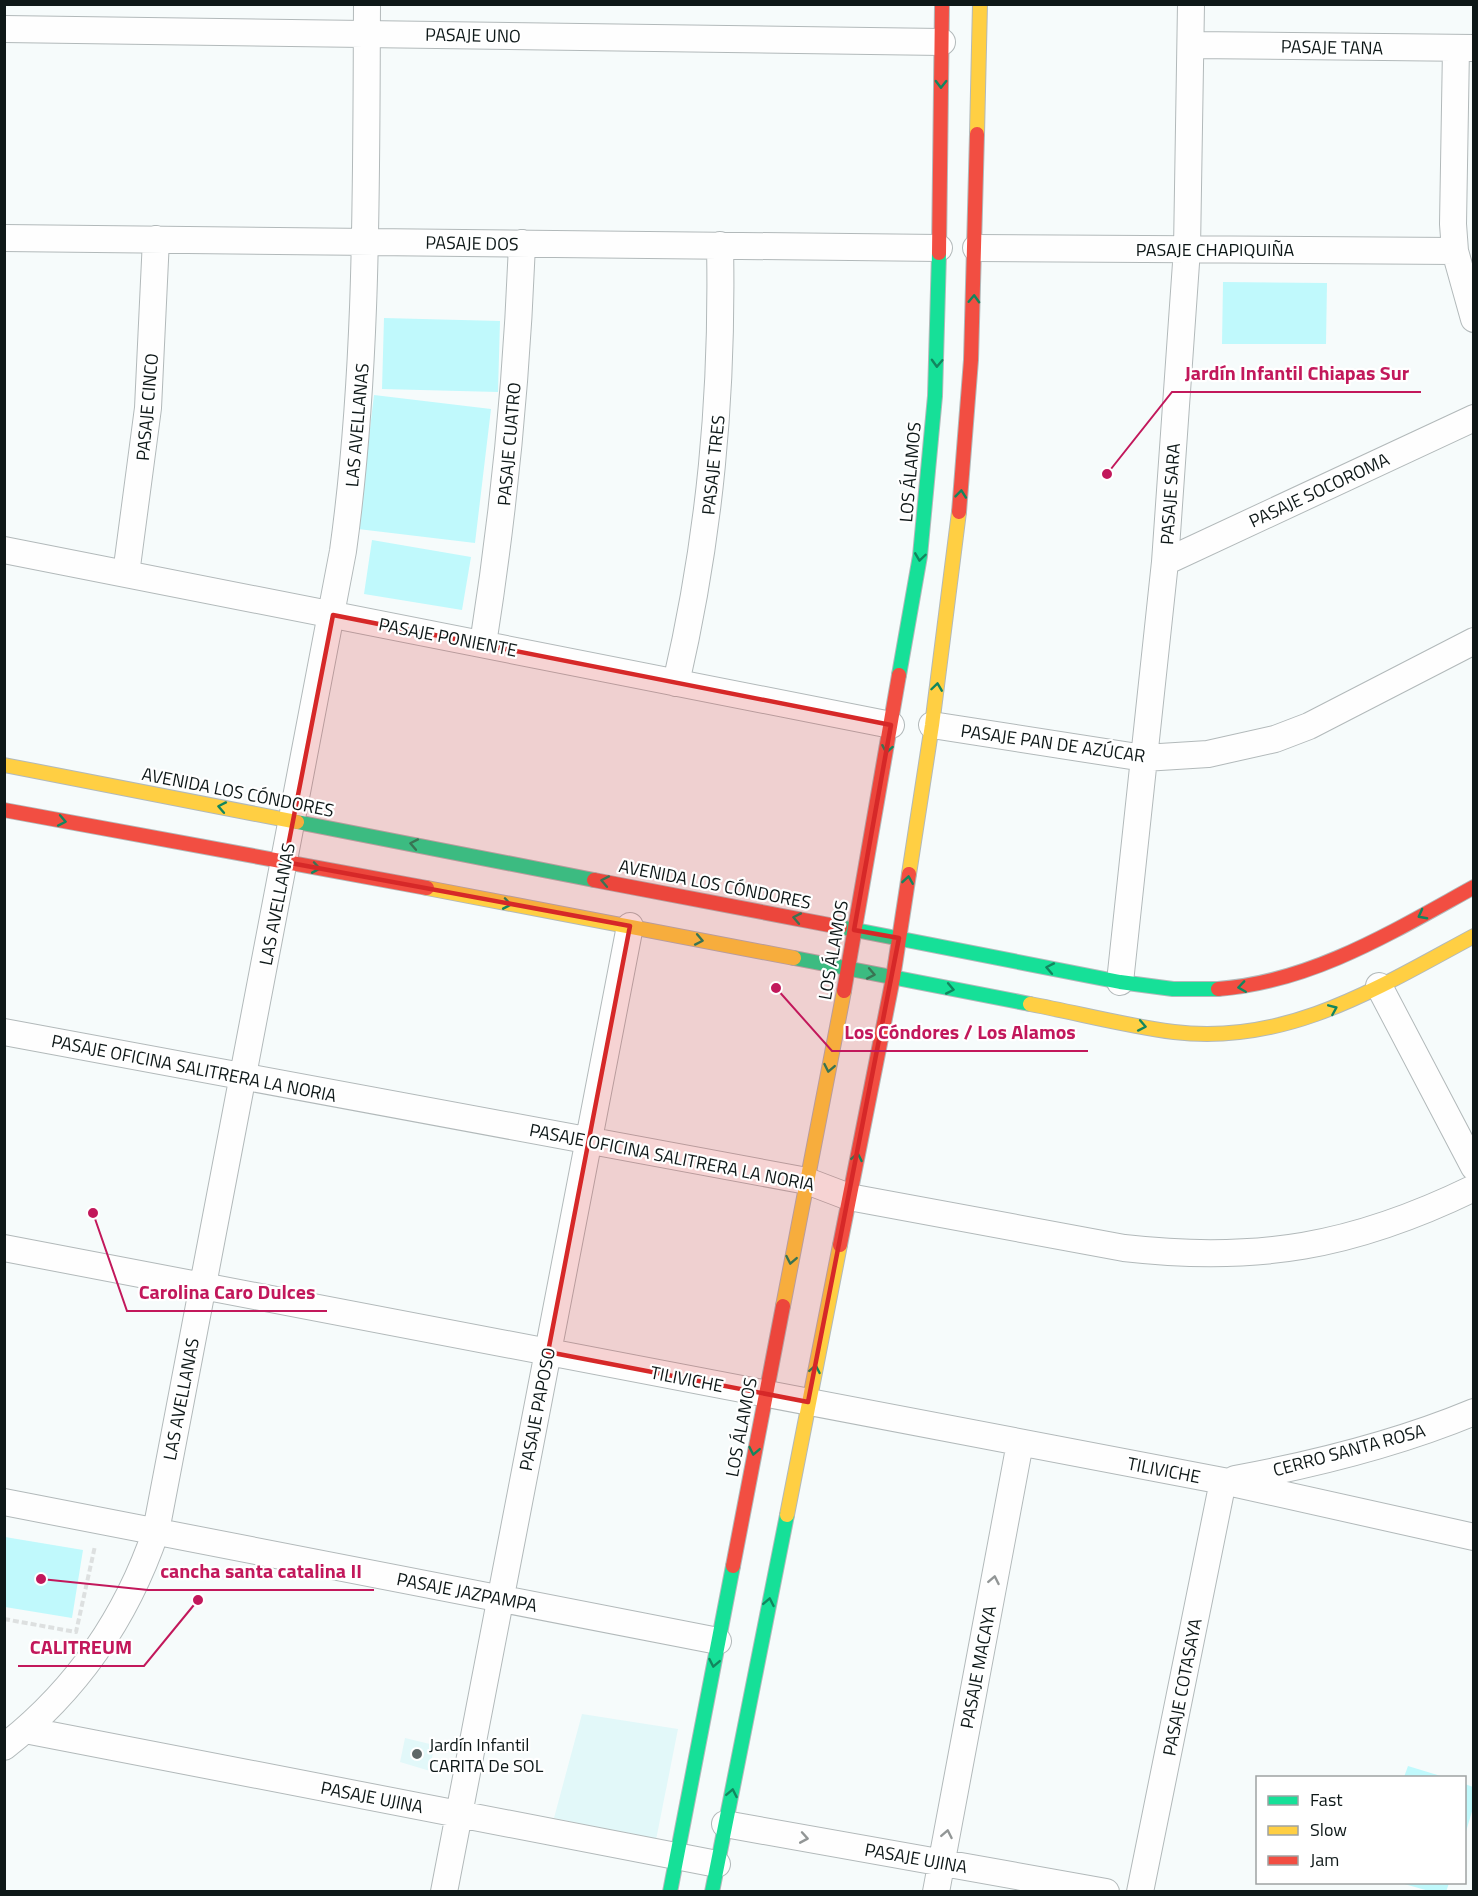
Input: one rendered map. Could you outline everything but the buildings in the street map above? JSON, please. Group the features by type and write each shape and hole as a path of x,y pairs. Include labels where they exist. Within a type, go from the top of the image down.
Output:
{"street":[{"name":"LAS AVELLANAS","path":"4,1747 26,1730 71,1685 109,1634 136,1583 156,1531 333,615 352,485 364,329 367,4"},
{"name":"LOS ÁLAMOS","path":"670,1892 848,970 918,567 935,396 942,4"},
{"path":"712,1892 893,978 932,725 964,473 976,248 980,4"},
{"name":"PASAJE SARA","path":"1120,982 1166,562 1187,249 1191,4"},
{"name":"PASAJE UNO","path":"4,29 942,42"},
{"name":"PASAJE TANA","path":"1191,45 1465,48"},
{"path":"1465,48 1453,224 1455,251 1473,319"},
{"name":"PASAJE DOS","path":"4,238 939,248"},
{"name":"PASAJE CINCO","path":"126,574 148,408 156,239"},
{"name":"PASAJE CUATRO","path":"483,644 511,435 522,243"},
{"name":"PASAJE TRES","path":"676,683 693,609 715,456 720,374 720,245"},
{"name":"PASAJE CHAPIQUIÑA","path":"976,248 1455,251"},
{"name":"PASAJE SOCOROMA","path":"1166,562 1473,418"},
{"name":"PASAJE PONIENTE","path":"4,550 891,725"},
{"name":"PASAJE PAN DE AZÚCAR","path":"932,725 1144,758 1208,754 1284,736 1342,711 1473,641"},
{"name":"AVENIDA LOS CÓNDORES","path":"4,765 1120,982 1167,989 1239,988 1270,982 1327,964 1473,887"},
{"path":"4,810 630,926 1143,1026 1205,1034 1266,1029 1296,1023 1344,1005 1473,936"},
{"name":"PASAJE PAPOSO","path":"444,1892 630,926"},
{"path":"1379,986 1473,1167"},
{"name":"PASAJE OFICINA SALITRERA LA NORIA","path":"4,1032 807,1181 849,1197 1125,1248 1200,1254 1298,1248 1341,1239 1415,1215 1473,1188"},
{"name":"TILIVICHE","path":"4,1248 1223,1481 1473,1537"},
{"name":"CERRO SANTA ROSA","path":"1223,1481 1341,1456 1399,1439 1473,1412"},
{"name":"PASAJE MACAYA","path":"936,1892 1020,1443"},
{"name":"PASAJE COTASAYA","path":"1140,1892 1223,1481"},
{"name":"PASAJE JAZPAMPA","path":"4,1502 718,1641"},
{"name":"PASAJE UJINA","path":"26,1730 717,1864"},
{"name":"PASAJE UJINA","path":"726,1824 1106,1892"}],"path":[{"path":"4,1619 76,1632 100,1520"}],"highlighted area":[{"path":"333,615 891,725 854,930 899,938 808,1402 548,1352 630,926 285,862"}],"shaded area":[{"path":"1223,282 1327,283 1326,344 1222,344"},
{"path":"384,318 500,321 498,392 382,389"},
{"path":"374,395 491,409 475,543 358,529"},
{"path":"372,540 471,557 462,610 364,594"},
{"path":"5,1537 83,1550 72,1618 5,1607"},
{"path":"582,1714 678,1729 656,1840 554,1818"},
{"name":"Jardín Infantil CARITA De SOL","path":"405,1738 434,1745 430,1771 400,1762"},
{"path":"1408,1766 1441,1776 1404,1776"},
{"path":"1466,1784 1473,1787 1473,1808 1466,1832"},
{"path":"1404,1884 1449,1884 1446,1892 1429,1891"}],"traffic: fast":[{"path":"899,675 920,556 935,396 939,253"},
{"path":"297,822 594,880"},
{"path":"840,927 1120,982 1173,989 1218,989"},
{"path":"794,958 1030,1004"},
{"path":"712,1892 787,1515"},
{"path":"670,1892 733,1566"}],"traffic: slow":[{"path":"977,134 980,4"},
{"path":"909,874 932,725 959,512"},
{"path":"4,765 297,822"},
{"path":"427,888 794,958"},
{"path":"1030,1004 1174,1032 1215,1034 1255,1030 1294,1021 1331,1008 1403,974 1474,936"},
{"path":"783,1306 844,991"},
{"path":"787,1515 840,1245"}],"traffic: jam":[{"path":"939,253 942,4"},
{"path":"959,512 971,360 977,134"},
{"path":"844,991 899,675"},
{"path":"4,810 427,888"},
{"path":"840,1245 893,978 909,874"},
{"path":"594,880 840,927"},
{"path":"1218,989 1253,984 1319,965 1383,937 1474,887"},
{"path":"733,1566 783,1306"}],"place":[{"name":"Jardín Infantil Chiapas Sur","path":"1107,474"},
{"name":"Los Cóndores / Los Alamos","path":"776,988"},
{"name":"Carolina Caro Dulces","path":"93,1213"},
{"name":"cancha santa catalina II","path":"41,1579"},
{"name":"CALITREUM","path":"198,1600"},
{"name":"Jardín Infantil CARITA De SOL","path":"417,1754"}]}
